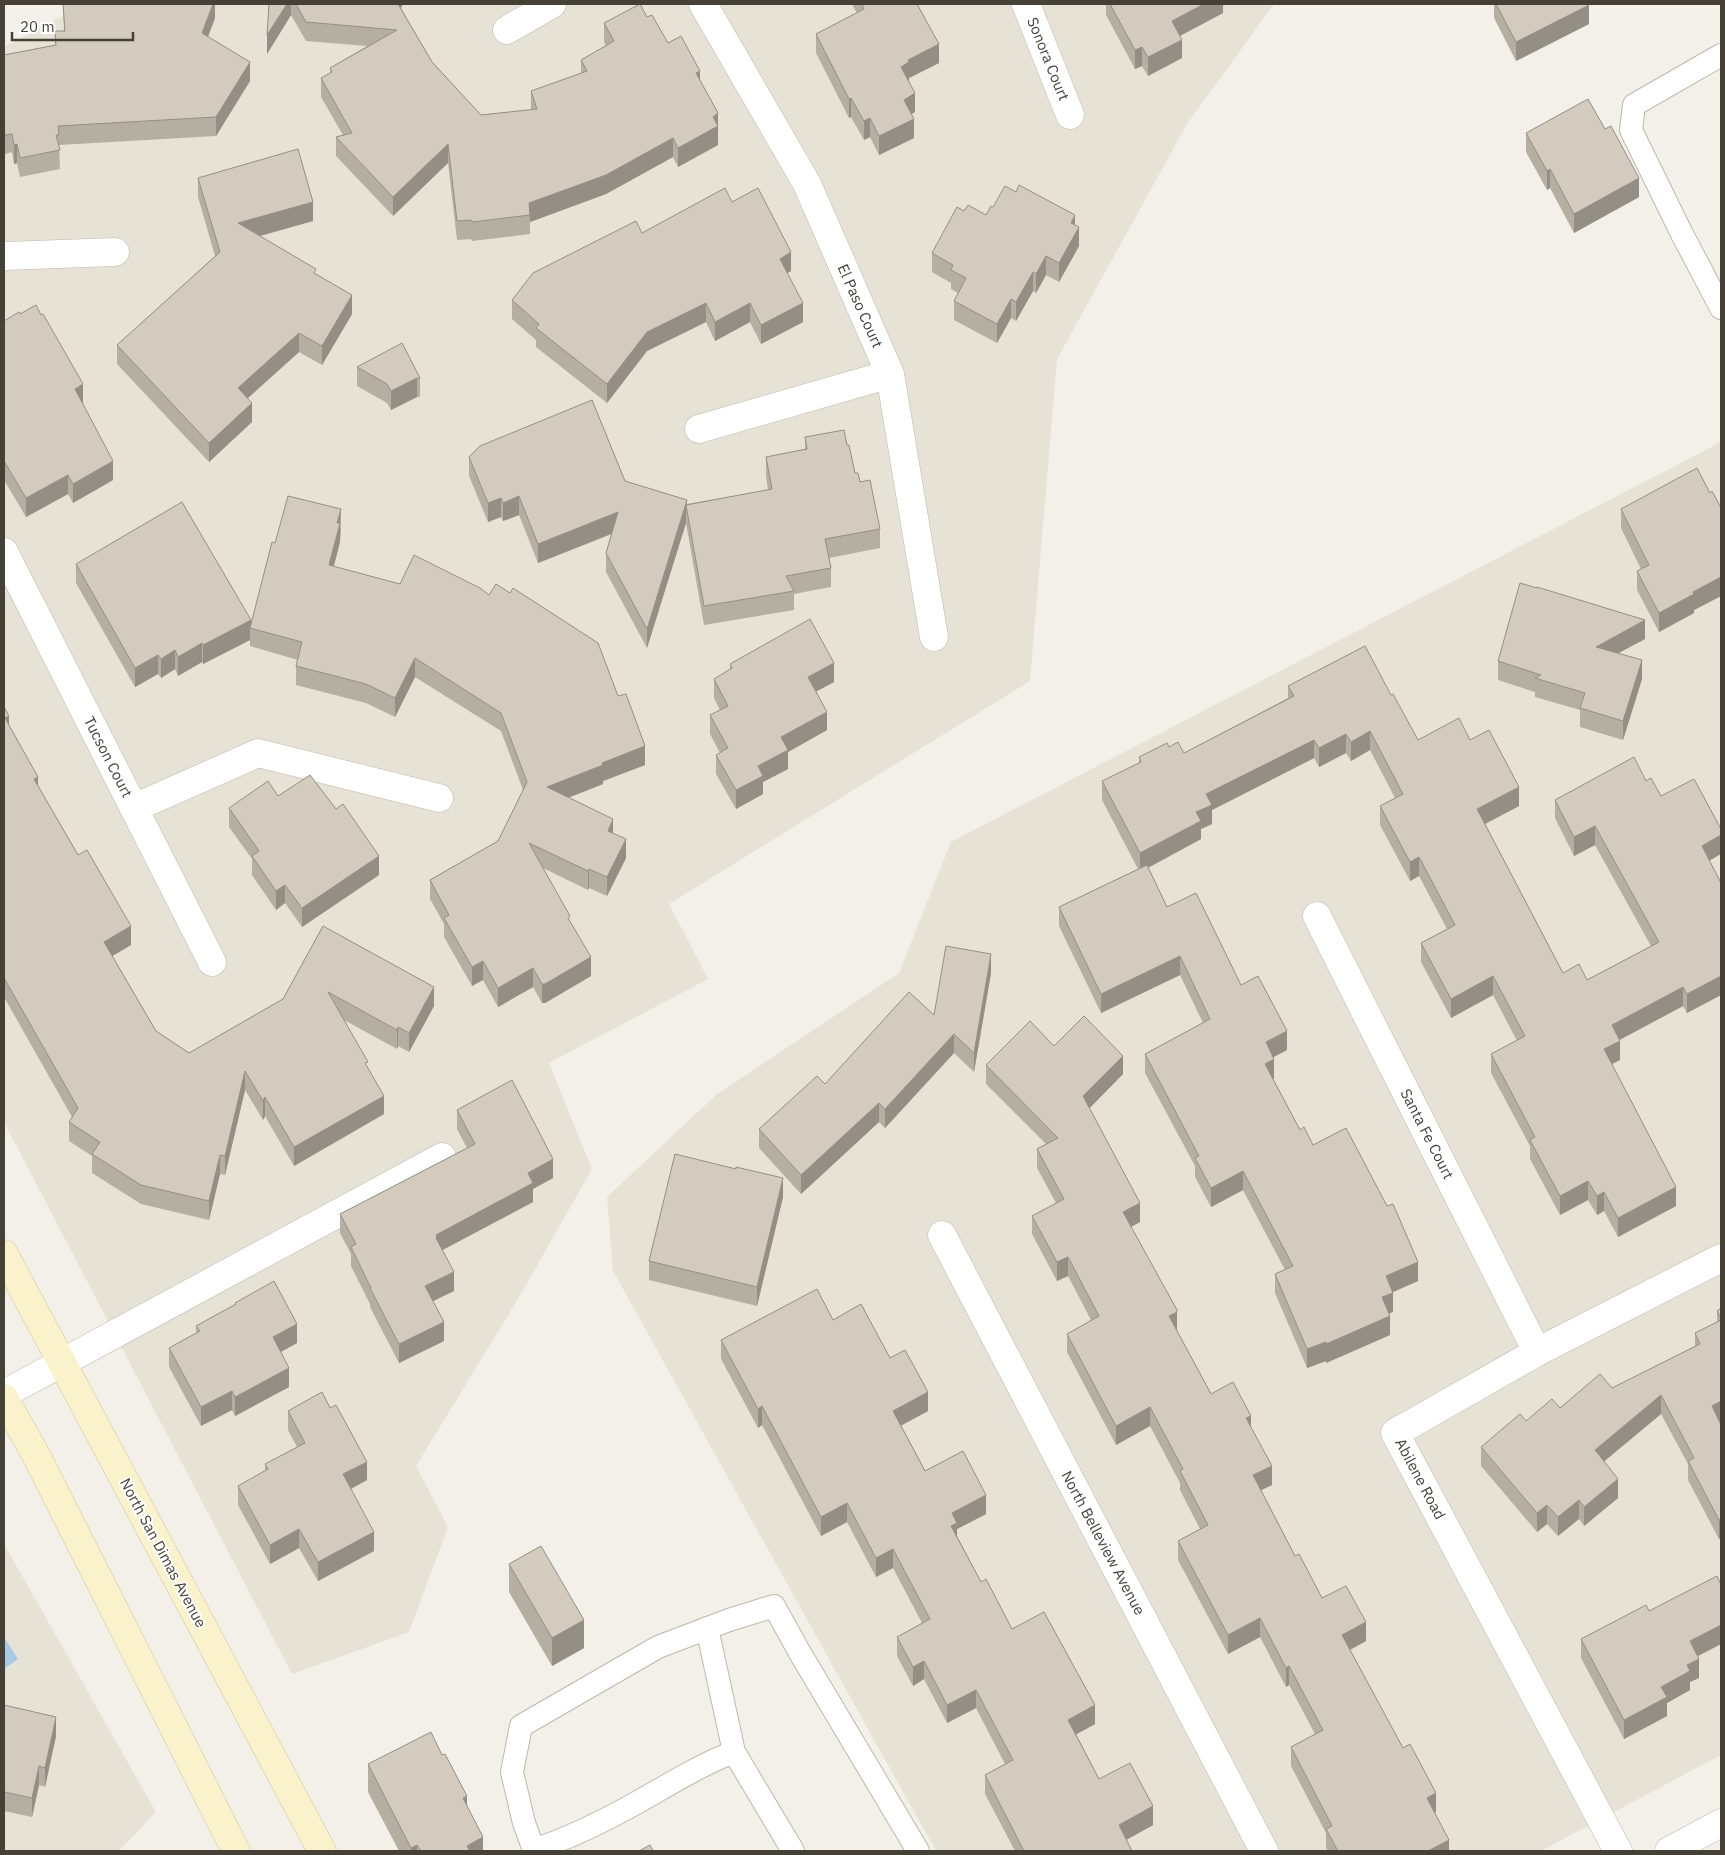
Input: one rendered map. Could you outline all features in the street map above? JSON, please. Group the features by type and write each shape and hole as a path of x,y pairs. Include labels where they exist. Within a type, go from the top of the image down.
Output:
{"main road":[{"name":"North San Dimas Avenue","path":"4,1254 322,1851"},
{"path":"4,1398 36,1457 236,1851"}],"street":[{"path":"507,30 552,4"},
{"name":"El Paso Court","path":"703,4 807,184 890,374 934,637"},
{"name":"Sonora Court","path":"1026,4 1070,114"},
{"path":"4,256 115,252"},
{"path":"699,430 890,374"},
{"name":"Tucson Court","path":"4,552 212,962"},
{"path":"134,808 258,753 439,798"},
{"name":"Santa Fe Court","path":"1317,916 1537,1352"},
{"path":"4,1394 442,1158"},
{"name":"North Belleview Avenue","path":"942,1235 1264,1851"},
{"name":"Abilene Road","path":"1618,1851 1395,1433 1537,1352 1721,1258"},
{"path":"1669,1851 1721,1823"}],"lane":[{"path":"1721,56 1634,105 1631,130 1721,308"},
{"path":"734,1752 708,1762 627,1808 564,1840 534,1850 524,1823 512,1772 521,1726 658,1647 707,1628 774,1606 918,1851"},
{"path":"707,1628 734,1752 793,1851"}],"shaded area":[{"path":"85,4 1274,4 1187,124 1057,359 1030,681 669,904 708,979 549,1063 592,1169 518,1299 416,1466 448,1527 409,1632 292,1674 4,1122 4,47"},
{"path":"1721,442 1721,1755 1541,1851 936,1851 613,1271 607,1197 716,1095 899,973 951,842"},
{"path":"4,1544 156,1812 119,1851 4,1851"}],"water":[{"path":"4,1637 18,1659 4,1669"}],"building":[{"path":"63,4 213,4 202,33 250,62 216,117 58,126 59,135 56,135 60,150 20,158 17,144 14,145 12,134 5,135 4,55 56,45 55,31 65,31"},
{"path":"269,4 287,4 267,35"},
{"path":"296,4 398,4 432,62 481,115 537,109 531,91 587,71 581,60 614,41 604,23 640,4 647,17 652,15 668,43 681,36 700,71 696,73 718,113 713,117 718,126 678,148 673,138 606,175 529,203 530,215 472,222 471,220 457,221 448,144 393,197 336,137 352,133 321,78 332,72 330,68 397,30 306,22"},
{"path":"862,4 917,4 939,44 908,60 909,62 901,67 915,93 904,100 914,119 879,136 870,118 864,121 851,98 849,99 816,34 864,9"},
{"path":"1110,4 1204,4 1172,21 1182,40 1148,57 1142,47 1135,50"},
{"path":"1496,4 1588,4 1589,5 1516,42"},
{"path":"1588,99 1605,129 1611,126 1639,178 1574,214 1550,169 1547,171 1526,133"},
{"path":"298,149 313,202 238,223 316,269 314,273 352,295 322,346 299,333 238,388 252,403 209,443 117,345 220,252 198,178"},
{"path":"1019,185 1075,215 1071,223 1079,227 1059,263 1046,256 1036,274 1033,272 1016,302 1011,299 997,324 954,301 966,278 951,270 953,265 932,253 957,207 964,211 968,205 986,215 1005,186 1016,192"},
{"path":"725,188 732,202 758,188 791,252 780,259 803,303 761,325 750,303 715,322 706,303 647,332 607,384 536,328 539,324 512,300 533,273 636,221 642,233"},
{"path":"36,305 83,384 75,389 113,461 73,484 68,475 26,498 4,461 4,321"},
{"path":"402,343 420,378 391,391 387,384 357,367"},
{"path":"592,400 625,481 687,500 647,629 606,553 618,512 538,544 519,496 503,503 501,498 488,503 469,457 480,446"},
{"path":"844,430 855,473 858,473 860,482 870,480 880,529 825,539 831,568 786,576 794,591 704,606 686,505 772,489 766,457 807,449 805,437"},
{"path":"1697,468 1710,493 1712,491 1721,508 1721,577 1659,613 1637,571 1649,565 1621,509"},
{"path":"288,496 341,509 337,523 340,523 329,565 400,584 414,555 480,588 489,595 496,584 510,593 513,588 598,643 618,696 626,694 645,746 547,787 613,819 608,831 626,839 607,877 589,869 588,871 529,843 570,916 568,918 591,957 545,984 542,984 533,968 498,988 483,961 472,967 444,918 449,915 430,880 498,841 527,782 501,713 415,658 395,698 366,684 296,666 302,642 250,628 272,542 275,543"},
{"path":"182,502 251,620 203,645 202,643 178,657 175,650 161,659 158,655 135,668 76,564"},
{"path":"1520,583 1645,620 1596,647 1642,660 1623,721 1580,708 1585,693 1535,678 1541,675 1498,661"},
{"path":"810,619 834,663 808,677 827,712 781,737 788,750 758,766 763,776 736,790 716,755 728,748 710,715 728,706 714,679 732,668 730,664"},
{"path":"1365,646 1418,740 1459,718 1470,740 1489,730 1519,787 1477,809 1563,973 1579,964 1587,980 1659,942 1595,826 1574,837 1555,800 1634,757 1646,781 1651,778 1661,796 1694,779 1721,829 1721,835 1702,846 1721,883 1721,976 1687,994 1683,987 1612,1025 1620,1041 1604,1049 1676,1187 1618,1218 1604,1192 1597,1196 1588,1181 1560,1196 1530,1140 1535,1137 1491,1054 1525,1036 1493,976 1451,999 1421,943 1455,925 1419,857 1410,862 1380,806 1403,794 1370,731 1351,742 1346,734 1319,748 1314,740 1206,794 1212,805 1196,812 1201,821 1140,853 1102,781 1141,762 1139,757 1167,743 1169,747 1178,742 1184,753 1294,696 1288,686"},
{"path":"4,707 9,716 5,718 38,777 34,779 78,855 87,850 131,926 104,942 156,1031 189,1053 283,999 323,926 434,987 409,1033 398,1027 397,1030 328,992 368,1062 365,1063 384,1096 294,1147 265,1097 263,1101 245,1071 225,1156 220,1155 209,1201 141,1185 92,1154 100,1142 69,1122 78,1108 4,978"},
{"path":"310,775 336,809 343,804 379,856 302,908 285,885 276,891 252,856 259,851 229,808 268,781 278,796"},
{"path":"1147,865 1167,907 1196,893 1241,985 1258,976 1287,1031 1266,1042 1274,1059 1265,1064 1300,1130 1304,1127 1313,1145 1346,1128 1387,1206 1393,1204 1418,1262 1386,1276 1393,1293 1382,1297 1390,1316 1326,1344 1326,1342 1307,1349 1275,1274 1293,1266 1243,1171 1211,1188 1195,1158 1199,1156 1145,1054 1210,1019 1180,956 1101,994 1059,907"},
{"path":"946,946 991,954 974,1053 954,1034 885,1109 879,1103 801,1175 759,1129 817,1076 825,1084 909,992 934,1015"},
{"path":"1084,1016 1123,1056 1083,1096 1140,1203 1123,1212 1177,1310 1177,1312 1169,1316 1211,1394 1233,1382 1251,1416 1246,1418 1272,1466 1253,1475 1295,1556 1299,1554 1322,1598 1346,1586 1366,1622 1342,1635 1403,1748 1410,1744 1436,1793 1427,1798 1449,1840 1428,1851 1338,1851 1326,1829 1332,1826 1291,1747 1323,1730 1289,1666 1286,1668 1260,1618 1228,1635 1178,1541 1208,1525 1180,1471 1183,1469 1150,1407 1116,1426 1067,1334 1099,1316 1068,1257 1057,1262 1032,1216 1064,1199 1037,1149 1058,1138 986,1065 1030,1021 1054,1046"},
{"path":"512,1080 553,1159 528,1173 533,1183 436,1235 454,1272 425,1286 444,1322 399,1344 351,1247 356,1244 340,1214 475,1144 457,1110"},
{"path":"675,1154 783,1178 757,1287 649,1261"},
{"path":"274,1281 297,1324 273,1337 289,1368 235,1397 232,1391 201,1407 169,1348 200,1331 196,1326"},
{"path":"817,1289 833,1320 861,1304 890,1358 905,1350 928,1392 893,1411 925,1471 963,1451 986,1495 952,1513 957,1523 951,1526 981,1582 986,1579 1012,1629 1044,1612 1095,1705 1068,1720 1099,1779 1130,1763 1153,1806 1119,1825 1132,1851 1024,1851 985,1775 1013,1760 976,1690 947,1705 924,1661 913,1667 897,1637 930,1619 893,1549 876,1558 847,1503 821,1517 762,1406 758,1409 721,1340"},
{"path":"1721,1308 1721,1318 1717,1311"},
{"path":"1721,1320 1721,1401 1712,1406 1721,1425 1721,1519 1719,1520 1688,1461 1694,1458 1661,1395 1595,1450 1618,1479 1584,1507 1579,1500 1558,1517 1547,1505 1537,1513 1481,1447 1520,1414 1526,1421 1552,1399 1560,1408 1600,1374 1612,1388 1700,1344 1695,1333"},
{"path":"322,1392 330,1408 336,1405 367,1462 343,1474 374,1532 318,1562 299,1529 270,1545 238,1486 268,1469 265,1464 305,1443 288,1411"},
{"path":"541,1546 584,1620 552,1638 509,1564"},
{"path":"1717,1576 1721,1585 1721,1625 1690,1641 1699,1659 1687,1665 1690,1671 1661,1687 1667,1697 1624,1720 1581,1639 1646,1605 1649,1611"},
{"path":"4,1705 56,1717 45,1768 39,1766 32,1798 4,1792"},
{"path":"431,1732 442,1755 445,1754 467,1796 463,1798 483,1837 467,1846 470,1851 421,1851 417,1845 411,1848 368,1764"},
{"path":"650,1845 653,1851 639,1851"}]}
